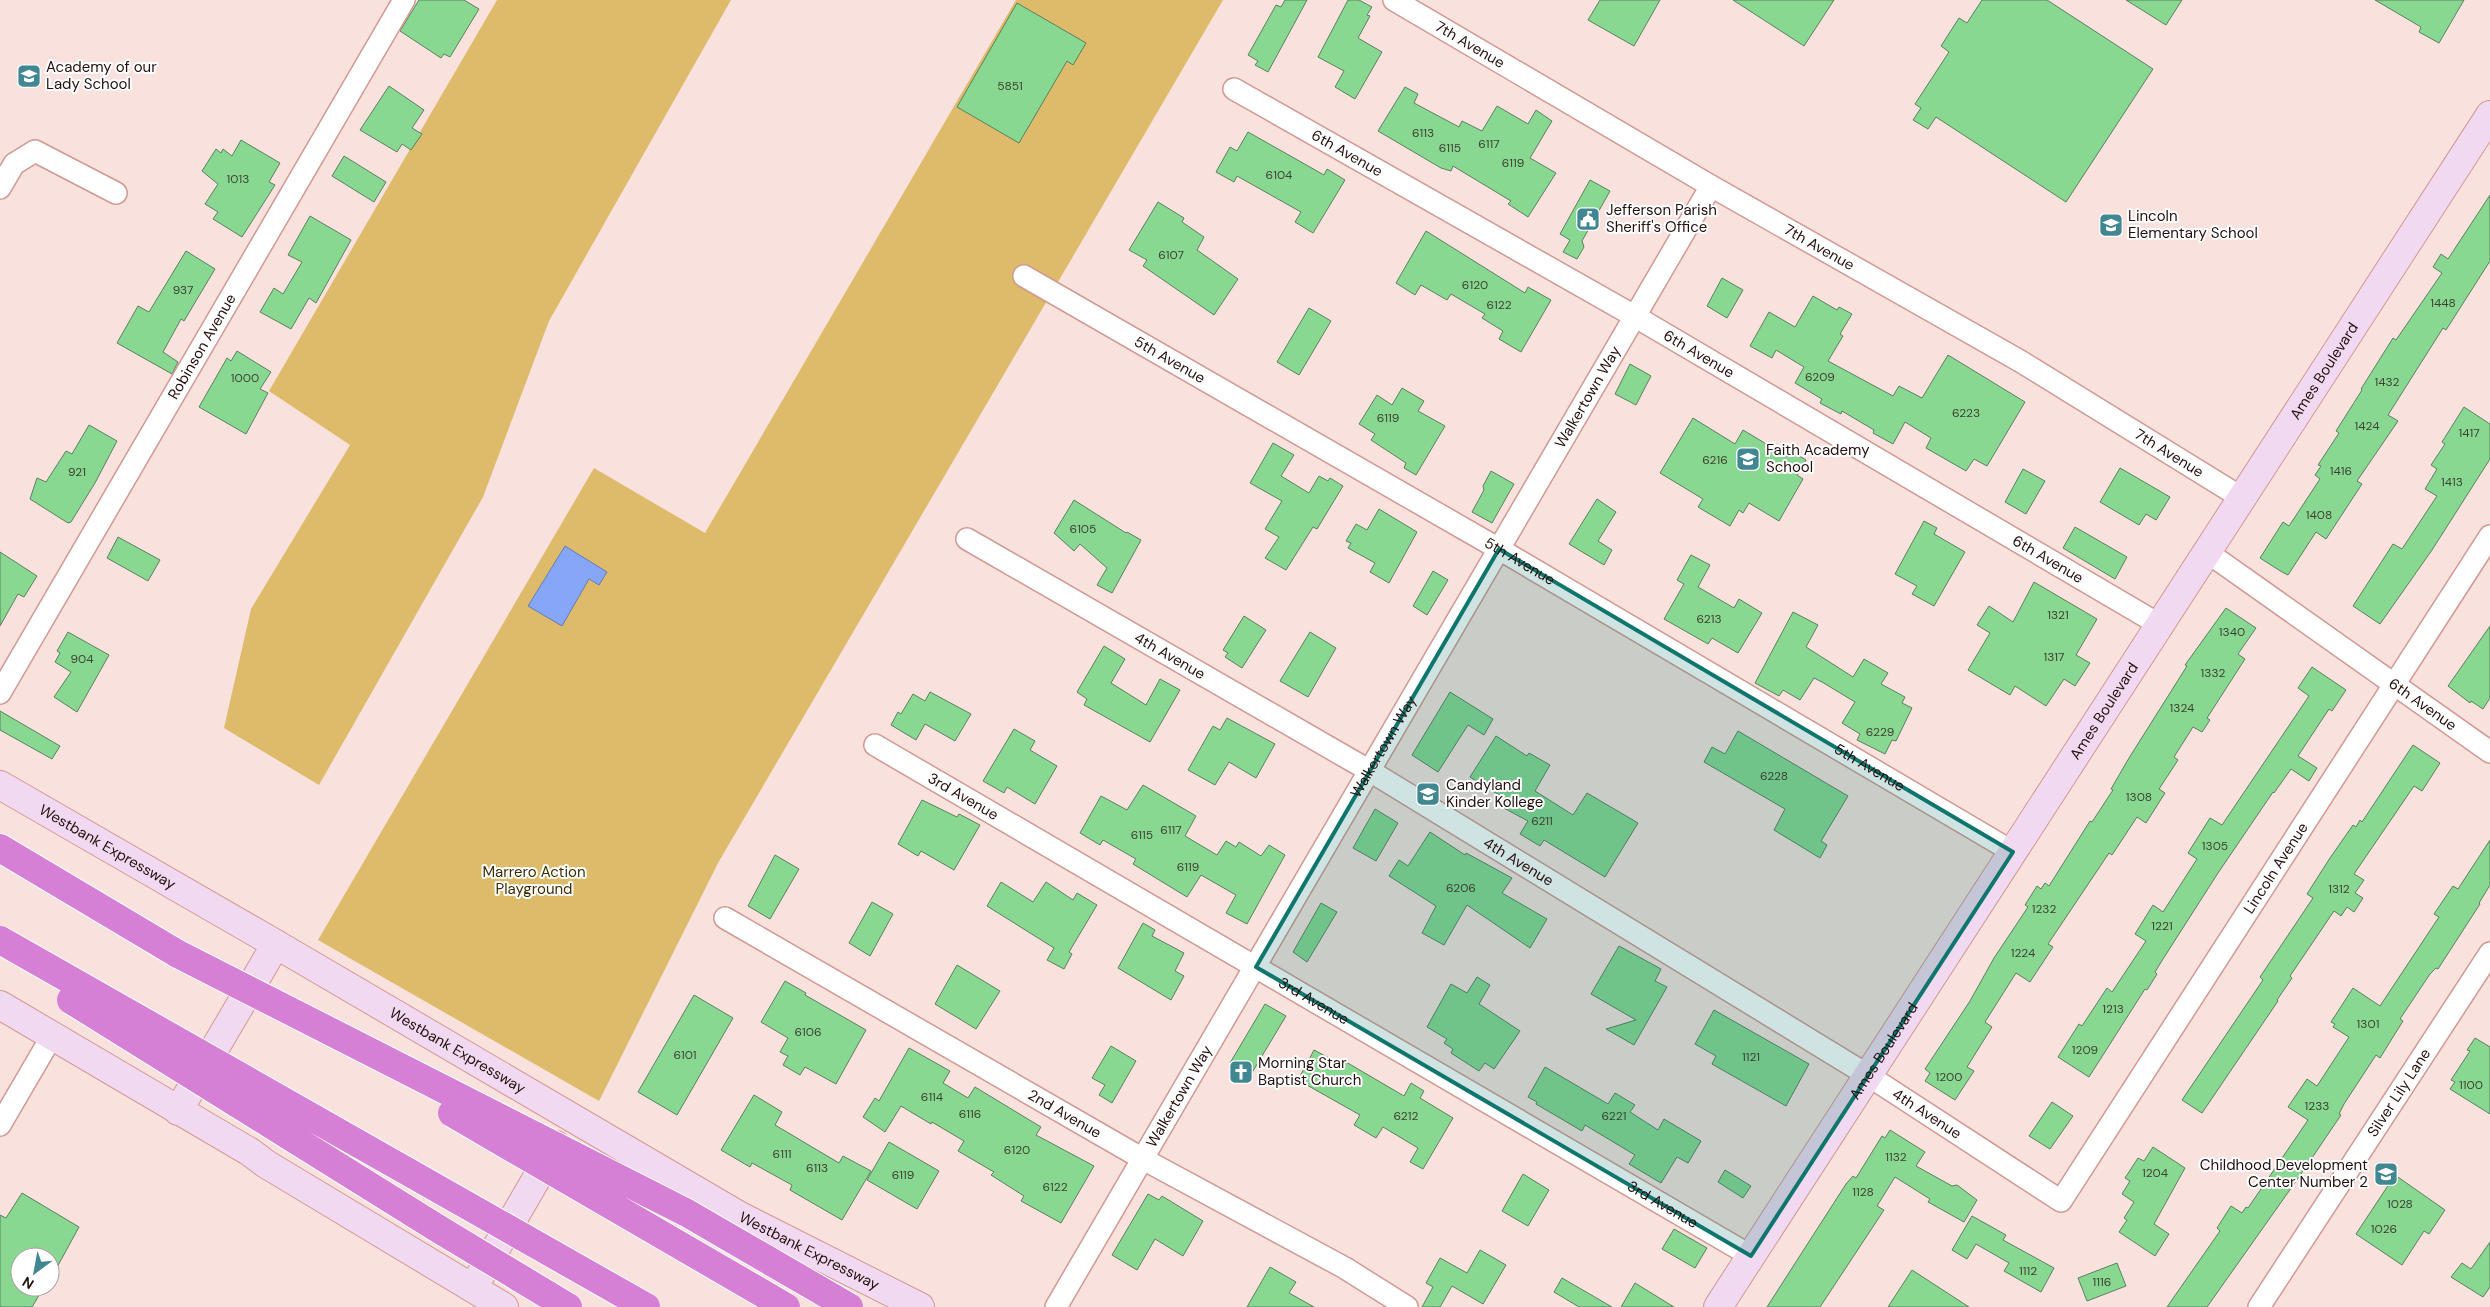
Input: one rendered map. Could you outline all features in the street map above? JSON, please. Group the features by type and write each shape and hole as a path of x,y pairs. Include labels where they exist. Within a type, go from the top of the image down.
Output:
{"highway":[{"path":"0,848 178,954 786,1307"},
{"path":"0,940 646,1307"},
{"path":"178,954 687,1213 849,1307"},
{"path":"0,956 437,1228 568,1307"}],"main road":[{"name":"Ames Boulevard","path":"1718,1307 2490,115"},
{"name":"Westbank Expressway","path":"0,786 276,944 740,1216 920,1307"},
{"path":"178,1111 276,944"},
{"path":"0,1005 250,1152 504,1307"},
{"path":"473,1288 572,1118"}],"street":[{"name":"Robinson Avenue","path":"0,693 404,0"},
{"name":"7th Avenue","path":"1394,0 1711,186 2020,361 2242,498"},
{"name":"6th Avenue","path":"1234,89 1636,317 2160,625"},
{"path":"0,188 14,164 35,151 116,193"},
{"name":"Walkertown Way","path":"1056,1307 1711,186"},
{"name":"5th Avenue","path":"1024,276 1499,549 2013,852"},
{"name":"Lincoln Avenue","path":"2061,1201 2490,536"},
{"name":"4th Avenue","path":"966,539 1370,771 1869,1076 2061,1201"},
{"name":"6th Avenue","path":"2207,552 2490,752"},
{"name":"3rd Avenue","path":"875,745 1751,1256"},
{"name":"2nd Avenue","path":"725,918 1143,1159 1345,1268 1407,1307"},
{"name":"Silver Lily Lane","path":"2259,1307 2490,954"},
{"path":"0,1126 52,1036"}],"highlighted area":[{"path":"1499,549 2013,852 1751,1256 1256,967"}],"green space":[{"path":"497,0 731,0 549,321 483,497 319,785 224,728 251,609 350,445 269,391"},
{"name":"Marrero Action Playground","path":"1016,0 1223,0 718,863 599,1101 318,940 594,468 705,533"}],"water":[{"path":"565,546 607,572 599,585 589,579 562,626 528,606"}],"building":[{"path":"419,0 464,0 479,9 450,57 444,54 441,58 400,31"},
{"path":"1285,0 1307,0 1268,72 1255,65 1258,61 1248,55 1276,5 1281,7"},
{"path":"1348,0 1359,0 1372,7 1367,15 1370,16 1358,38 1382,52 1355,99 1335,87 1344,71 1318,57"},
{"path":"1600,0 1660,0 1634,46 1588,20"},
{"path":"1733,0 1834,0 1804,46"},
{"path":"1982,0 2047,0 2153,69 2066,202 1936,117 1928,129 1913,120 1921,108 1915,104 1949,52 1941,46 1959,18 1967,23"},
{"path":"2126,0 2182,0 2166,25"},
{"path":"2375,0 2464,0 2439,43 2419,32 2421,27"},
{"path":"1017,3 1086,43 1073,65 1067,61 1019,143 957,107"},
{"path":"389,86 424,110 412,128 422,134 411,150 402,144 397,152 360,130"},
{"path":"1405,87 1418,94 1414,103 1459,127 1462,121 1482,131 1497,106 1528,124 1536,110 1552,121 1530,158 1556,173 1528,217 1508,204 1511,201 1453,166 1451,171 1441,168 1378,131"},
{"path":"1248,132 1324,175 1327,169 1345,180 1313,233 1295,222 1301,212 1237,176 1234,182 1216,172 1230,147 1237,151"},
{"path":"241,140 280,163 269,182 275,185 242,237 213,219 218,212 205,204 218,184 202,171 216,149 221,153 223,149 232,156"},
{"path":"344,156 386,182 374,202 332,176"},
{"path":"1590,180 1610,191 1582,241 1584,247 1577,259 1563,252 1570,240 1560,234"},
{"path":"2490,195 2490,261 2446,330 2443,328 2388,415 2398,421 2357,481 2362,484 2326,539 2316,532 2288,575 2282,572 2260,558 2283,522 2289,526 2320,479 2315,475 2321,466 2318,465 2339,433 2336,431 2393,338 2396,340 2442,273 2433,267 2441,254 2448,259"},
{"path":"1158,202 1184,218 1182,222 1204,237 1197,250 1238,279 1214,315 1143,266 1147,260 1129,250"},
{"path":"310,216 351,240 316,303 309,298 291,329 260,312 274,288 283,294 302,262 288,255"},
{"path":"1426,231 1525,293 1528,287 1551,300 1521,352 1499,339 1503,331 1482,318 1485,314 1451,294 1447,300 1421,285 1415,295 1396,283"},
{"path":"186,251 215,269 184,321 181,319 163,352 178,362 172,374 117,343 138,306 149,312"},
{"path":"1722,278 1743,290 1727,318 1707,306"},
{"path":"1813,296 1837,310 1839,307 1852,314 1840,334 1843,336 1828,361 1893,396 1899,386 1922,398 1948,355 2025,402 1987,466 1974,459 1966,471 1926,448 1931,438 1905,422 1893,444 1873,433 1874,430 1842,411 1841,414 1820,403 1822,399 1795,383 1804,367 1776,350 1772,358 1750,346 1769,312 1795,327"},
{"path":"1309,308 1331,321 1299,375 1277,362"},
{"path":"237,351 271,372 260,389 268,393 246,434 199,407 227,358 231,361"},
{"path":"1630,364 1651,376 1636,405 1615,394"},
{"path":"1402,388 1424,401 1418,411 1445,426 1416,475 1404,468 1406,463 1371,440 1375,434 1359,424 1377,395 1392,405"},
{"path":"2464,407 2490,424 2490,459 2432,550 2380,624 2353,606 2393,544 2402,549 2437,496 2425,489 2437,469 2431,465 2445,444 2442,442"},
{"path":"1693,418 1735,444 1743,430 1788,457 1791,451 1806,460 1797,475 1803,479 1779,521 1749,503 1743,513 1739,510 1730,526 1698,507 1703,499 1660,473"},
{"path":"89,425 117,441 95,483 71,522 68,523 30,499 37,478 46,482 66,451 72,454"},
{"path":"1273,443 1294,455 1281,476 1309,493 1319,476 1328,481 1330,478 1343,486 1317,529 1313,527 1286,570 1265,558 1279,537 1265,529 1282,501 1250,483"},
{"path":"2120,468 2170,497 2156,520 2146,514 2139,525 2100,502"},
{"path":"2023,469 2045,481 2026,514 2005,502"},
{"path":"1491,471 1514,484 1492,523 1472,512 1484,490 1483,486"},
{"path":"1597,499 1616,512 1598,541 1612,550 1604,565 1569,544"},
{"path":"1074,500 1126,533 1141,540 1112,593 1097,585 1107,568 1080,544 1074,551 1054,533"},
{"path":"1379,509 1417,532 1389,583 1370,572 1375,563 1348,548 1351,543 1346,541 1356,524 1367,530"},
{"path":"1924,521 1937,528 1934,534 1965,552 1934,606 1912,594 1917,586 1895,574"},
{"path":"2075,527 2127,557 2115,579 2063,548"},
{"path":"118,537 160,560 148,581 107,558"},
{"path":"0,552 37,576 24,597 18,594 0,626"},
{"path":"1691,555 1710,565 1698,587 1734,608 1739,599 1762,613 1738,653 1712,638 1708,644 1664,619 1684,584 1677,580"},
{"path":"1433,571 1448,580 1427,615 1413,606"},
{"path":"2034,582 2097,619 2076,655 2090,663 2075,686 2064,679 2046,706 2015,686 2010,695 1968,670 1990,633 1977,625 1989,606 2013,622"},
{"path":"2226,608 2256,628 2238,654 2245,659 2207,718 2210,720 2202,732 2193,727 2174,757 2178,760 2159,789 2165,793 2146,823 2137,817 2112,855 2109,853 2048,944 2053,947 2030,982 2016,973 1985,1022 1992,1027 1967,1067 1974,1071 1955,1100 1925,1081 1930,1073 1925,1069 2028,907 2025,905 2037,886 2041,889 2045,883 2049,886 2090,821 2092,822 2113,790 2111,789 2129,758 2187,666 2185,665"},
{"path":"1793,612 1818,625 1806,647 1853,677 1864,659 1888,673 1881,684 1905,697 1902,703 1912,708 1896,741 1892,740 1885,754 1857,740 1860,734 1842,723 1855,702 1822,682 1814,678 1800,700 1783,690 1779,696 1755,683"},
{"path":"1244,616 1266,630 1242,668 1225,657 1228,653 1223,650"},
{"path":"2490,626 2490,698 2483,709 2471,701 2470,703 2448,686"},
{"path":"68,632 109,655 77,712 54,697 71,672 55,662 60,653 57,651"},
{"path":"1310,632 1336,648 1308,697 1280,681"},
{"path":"1104,646 1125,659 1111,683 1146,705 1160,679 1180,690 1150,742 1084,705 1087,699 1077,692"},
{"path":"2312,667 2346,690 2332,711 2329,709 2298,756 2317,768 2309,781 2291,769 2273,792 2218,873 2155,972 2157,974 2147,990 2145,989 2089,1077 2058,1057 2079,1024 2082,1026 2107,988 2112,992 2146,941 2135,934 2153,905 2163,912 2197,859 2188,853 2210,818 2222,825 2309,696 2298,688"},
{"path":"930,692 971,714 955,741 925,724 916,740 891,725 898,712 901,714 913,694 925,701"},
{"path":"1450,692 1493,719 1484,735 1468,725 1438,772 1412,755"},
{"path":"0,711 60,746 52,759 0,730"},
{"path":"1227,718 1275,744 1256,778 1229,762 1215,785 1188,770 1213,726 1220,730"},
{"path":"1014,729 1035,741 1030,750 1057,766 1035,804 1007,787 1004,793 983,781"},
{"path":"1738,731 1848,796 1821,841 1827,845 1820,858 1774,830 1785,809 1704,762 1712,747 1725,754"},
{"path":"1496,736 1527,756 1529,753 1550,765 1535,791 1573,815 1587,793 1638,823 1605,877 1544,840 1540,846 1520,834 1528,821 1500,806 1504,798 1470,777"},
{"path":"2413,745 2440,763 2422,791 2414,786 2354,874 2364,880 2355,893 2363,898 2354,912 2347,907 2341,916 2334,911 2290,976 2292,978 2278,1001 2202,1113 2182,1100 2263,980 2260,977 2313,898 2307,894 2330,858 2353,825 2356,827 2360,820 2362,822"},
{"path":"1143,785 1196,816 1185,836 1217,855 1226,841 1236,847 1239,842 1261,856 1269,845 1285,855 1247,924 1226,913 1236,895 1201,875 1187,897 1133,864 1136,859 1103,840 1100,845 1080,833 1101,796 1127,810"},
{"path":"922,800 957,817 959,814 980,825 954,870 921,851 918,856 898,844"},
{"path":"1375,809 1398,823 1376,861 1353,848"},
{"path":"1430,832 1465,855 1466,853 1512,878 1502,893 1547,919 1530,948 1467,905 1444,945 1422,933 1436,906 1389,876 1399,860 1408,866"},
{"path":"2490,840 2490,885 2480,904 2438,969 2436,968 2430,974 2400,1019 2403,1021 2380,1058 2376,1055 2344,1104 2339,1114 2341,1115 2299,1177 2207,1307 2167,1307 2220,1231 2217,1228 2231,1206 2242,1213 2246,1207 2248,1208 2308,1120 2288,1107 2307,1079 2317,1086 2349,1037 2333,1027 2335,1024 2331,1022 2353,988 2380,1006 2439,917 2434,914 2453,886 2458,889"},
{"path":"775,855 799,869 770,919 748,906"},
{"path":"1001,882 1033,902 1046,882 1073,900 1077,893 1097,905 1069,952 1072,954 1064,969 1047,960 1054,948 987,906"},
{"path":"872,902 893,914 870,956 849,943"},
{"path":"1321,903 1337,912 1307,962 1293,952"},
{"path":"1143,923 1155,930 1152,936 1184,953 1175,971 1184,976 1171,1000 1118,968"},
{"path":"1619,946 1661,969 1655,981 1667,987 1634,1045 1606,1029 1636,1020 1591,994"},
{"path":"957,965 1000,991 976,1029 935,1004"},
{"path":"1477,977 1490,985 1479,1004 1520,1031 1494,1069 1485,1063 1479,1071 1451,1053 1453,1049 1444,1043 1447,1039 1427,1027 1451,984 1467,993"},
{"path":"785,981 806,993 805,995 866,1030 836,1084 805,1067 800,1075 783,1065 788,1056 780,1052 788,1038 761,1022"},
{"path":"694,995 733,1018 677,1115 638,1092"},
{"path":"1265,1004 1286,1016 1250,1076 1230,1063"},
{"path":"1714,1010 1809,1064 1786,1106 1712,1064 1716,1056 1695,1044"},
{"path":"2475,1038 2490,1047 2490,1114 2450,1089 2455,1082 2451,1080 2470,1051 2467,1050"},
{"path":"1111,1046 1136,1061 1112,1103 1099,1095 1105,1085 1092,1078"},
{"path":"909,1048 950,1071 943,1083 968,1098 975,1087 1041,1127 1036,1135 1094,1166 1061,1223 1021,1201 1024,1196 991,1175 994,1172 958,1151 964,1141 932,1122 931,1124 901,1106 885,1132 863,1117 875,1098 879,1101"},
{"path":"1314,1050 1344,1066 1346,1062 1404,1096 1411,1083 1424,1091 1420,1098 1453,1118 1423,1169 1410,1162 1418,1148 1383,1127 1376,1138 1354,1125 1360,1115 1298,1080"},
{"path":"1545,1067 1608,1104 1615,1093 1635,1105 1630,1112 1658,1130 1664,1119 1701,1141 1688,1163 1677,1157 1661,1183 1629,1164 1635,1155 1585,1125 1582,1131 1536,1104 1537,1102 1528,1097"},
{"path":"754,1095 782,1112 775,1125 839,1163 843,1156 871,1171 842,1220 790,1190 792,1185 752,1163 750,1167 721,1150"},
{"path":"2052,1102 2073,1116 2050,1149 2029,1136"},
{"path":"1890,1130 1925,1152 1916,1166 1952,1186 1957,1185 1977,1200 1964,1222 1928,1202 1930,1199 1895,1177 1877,1206 1884,1210 1820,1307 1767,1307 1846,1184 1853,1176 1856,1178 1882,1136 1885,1138"},
{"path":"889,1142 939,1171 917,1209 867,1180"},
{"path":"2153,1147 2185,1168 2154,1224 2169,1234 2155,1256 2119,1232 2127,1220 2124,1218 2134,1202 2122,1194 2130,1181 2125,1178 2138,1158 2144,1161"},
{"path":"1725,1170 1751,1186 1743,1198 1718,1182"},
{"path":"1523,1174 1549,1190 1528,1226 1502,1211"},
{"path":"2395,1175 2445,1210 2429,1234 2424,1231 2402,1265 2356,1234"},
{"path":"22,1193 79,1227 60,1262 60,1247 10,1247 10,1297 38,1297 32,1307 0,1307 0,1215 6,1218"},
{"path":"1148,1194 1159,1200 1162,1196 1203,1221 1183,1256 1155,1239 1137,1270 1112,1255"},
{"path":"1972,1216 2006,1235 2003,1240 2054,1268 2041,1292 2004,1271 2009,1263 1976,1244 1967,1259 1952,1250"},
{"path":"1674,1229 1707,1248 1695,1268 1662,1249"},
{"path":"2490,1242 2490,1287 2483,1297 2451,1277 2462,1263 2471,1269"},
{"path":"1480,1250 1506,1265 1483,1304 1452,1286 1440,1307 1422,1307 1433,1287 1426,1283 1440,1258 1467,1273"},
{"path":"2117,1263 2126,1286 2087,1301 2078,1278"},
{"path":"1270,1267 1296,1282 1289,1293 1314,1307 1247,1307"},
{"path":"1912,1270 1969,1307 1888,1307"},
{"path":"1562,1278 1612,1307 1579,1307 1554,1292"},
{"path":"1635,1283 1674,1307 1621,1307"}],"place":[{"name":"Academy of our Lady School","path":"29,76"},
{"name":"Jefferson Parish Sheriff's Office","path":"1588,219"},
{"name":"Lincoln Elementary School","path":"2111,225"},
{"name":"Faith Academy School","path":"1748,459"},
{"name":"Candyland Kinder Kollege","path":"1428,794"},
{"name":"Morning Star Baptist Church","path":"1241,1072"},
{"name":"Childhood Development Center Number 2","path":"2386,1174"}]}
